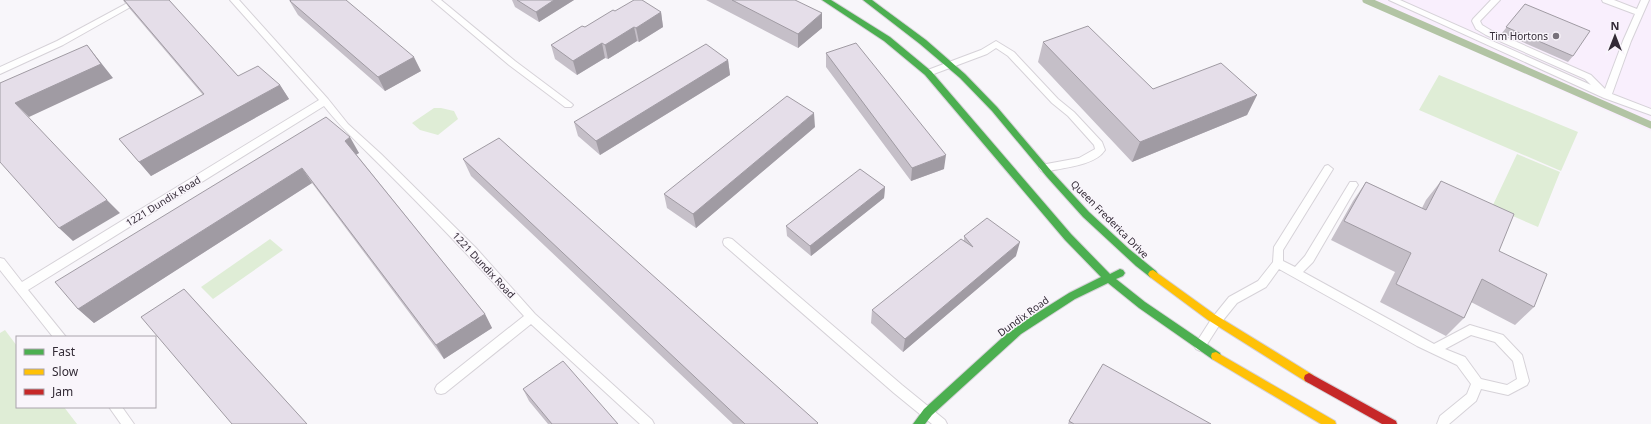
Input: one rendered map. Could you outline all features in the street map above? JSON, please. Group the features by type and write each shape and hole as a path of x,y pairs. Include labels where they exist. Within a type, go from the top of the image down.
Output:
{"street":[{"path":"826,0 887,39 928,73 1068,237 1110,279 1142,305 1200,346 1331,424"},
{"name":"Queen Frederica Drive","path":"867,0 920,39 950,64 989,103 1044,168 1112,239 1132,266 1273,356 1392,424"},
{"name":"Dundix Road","path":"918,424 928,412 1017,332 1072,296 1110,279 1132,266"}],"lane":[{"path":"0,71 60,43 139,0"},
{"name":"1221 Dundix Road","path":"234,0 325,101 345,126 378,156 472,251 531,318 648,424"},
{"path":"439,2 452,0"},
{"path":"1393,0 1607,96 1651,112"},
{"path":"1496,0 1476,21 1479,27 1489,33 1588,77 1607,96"},
{"path":"1606,0 1640,13"},
{"path":"1607,96 1626,41 1645,0"},
{"path":"439,2 512,63 568,105"},
{"path":"928,73 984,52 996,44 1010,54 1099,144 1100,150 1095,155 1087,159 1044,168"},
{"name":"1221 Dundix Road","path":"22,288 325,101"},
{"path":"1200,346 1216,321 1233,300 1262,284 1278,264 1278,250 1328,169"},
{"path":"1296,273 1309,259 1352,185"},
{"path":"728,242 892,384 941,424"},
{"path":"0,262 59,336"},
{"path":"1278,264 1434,349 1461,361 1477,383 1508,390 1523,381 1518,360 1499,338 1470,330 1434,349"},
{"path":"441,389 531,318"},
{"path":"1443,424 1444,420 1472,398 1477,383"},
{"path":"116,408 128,424"}],"shaded area":[{"path":"1360,0 1651,0 1651,131"}],"green space":[{"path":"1439,75 1578,132 1561,171 1419,110"},
{"path":"434,108 454,111 458,119 438,135 420,130 412,123"},
{"path":"1517,154 1560,172 1538,227 1492,207"},
{"path":"270,239 283,250 213,299 201,287"},
{"path":"5,330 16,345 16,408 65,408 77,424 0,424 0,333"}],"building":[{"path":"124,0 169,0 238,76 258,66 280,85 139,162 119,139 204,94"},
{"path":"346,0 414,57 378,77 290,1"},
{"path":"517,0 554,0 536,12"},
{"path":"634,0 642,0 661,12 636,28 634,27 605,45 602,43 573,61 551,45 582,26 585,27 613,10 615,11"},
{"path":"732,0 795,0 822,13 798,34"},
{"path":"1525,4 1590,31 1573,56 1506,27"},
{"path":"1088,26 1153,89 1221,63 1257,95 1140,142 1043,42"},
{"path":"856,43 946,155 912,168 826,53"},
{"path":"706,44 728,60 596,141 574,122"},
{"path":"87,45 101,64 15,103 107,200 59,228 0,162 0,83"},
{"path":"787,96 814,113 693,214 664,194"},
{"path":"326,117 350,137 345,141 485,314 436,345 302,168 78,309 55,282"},
{"path":"499,138 818,423 745,424 463,159"},
{"path":"860,169 885,187 810,246 786,226"},
{"path":"1441,181 1514,214 1499,251 1547,274 1534,307 1482,279 1464,318 1396,284 1411,253 1344,221 1366,182 1426,210"},
{"path":"987,218 1020,242 905,339 872,310 961,239 973,247 964,236"},
{"path":"184,289 307,424 232,424 141,317"},
{"path":"563,361 618,424 552,424 523,389"},
{"path":"1103,364 1211,424 1074,424 1069,421"}],"waterway":[{"path":"1366,0 1651,125"}],"traffic: fast":[{"path":"826,0 887,39 928,73 1068,237 1109,279 1142,305 1216,356"},
{"path":"867,0 895,20 950,64 995,109 1074,202 1125,251 1153,274"},
{"path":"918,424 928,412 1017,331 1072,296 1120,273"}],"traffic: slow":[{"path":"1153,274 1211,317 1309,378"},
{"path":"1216,356 1331,424"}],"traffic: jam":[{"path":"1309,378 1392,424"}],"place":[{"name":"Tim Hortons","path":"1556,36"}]}
